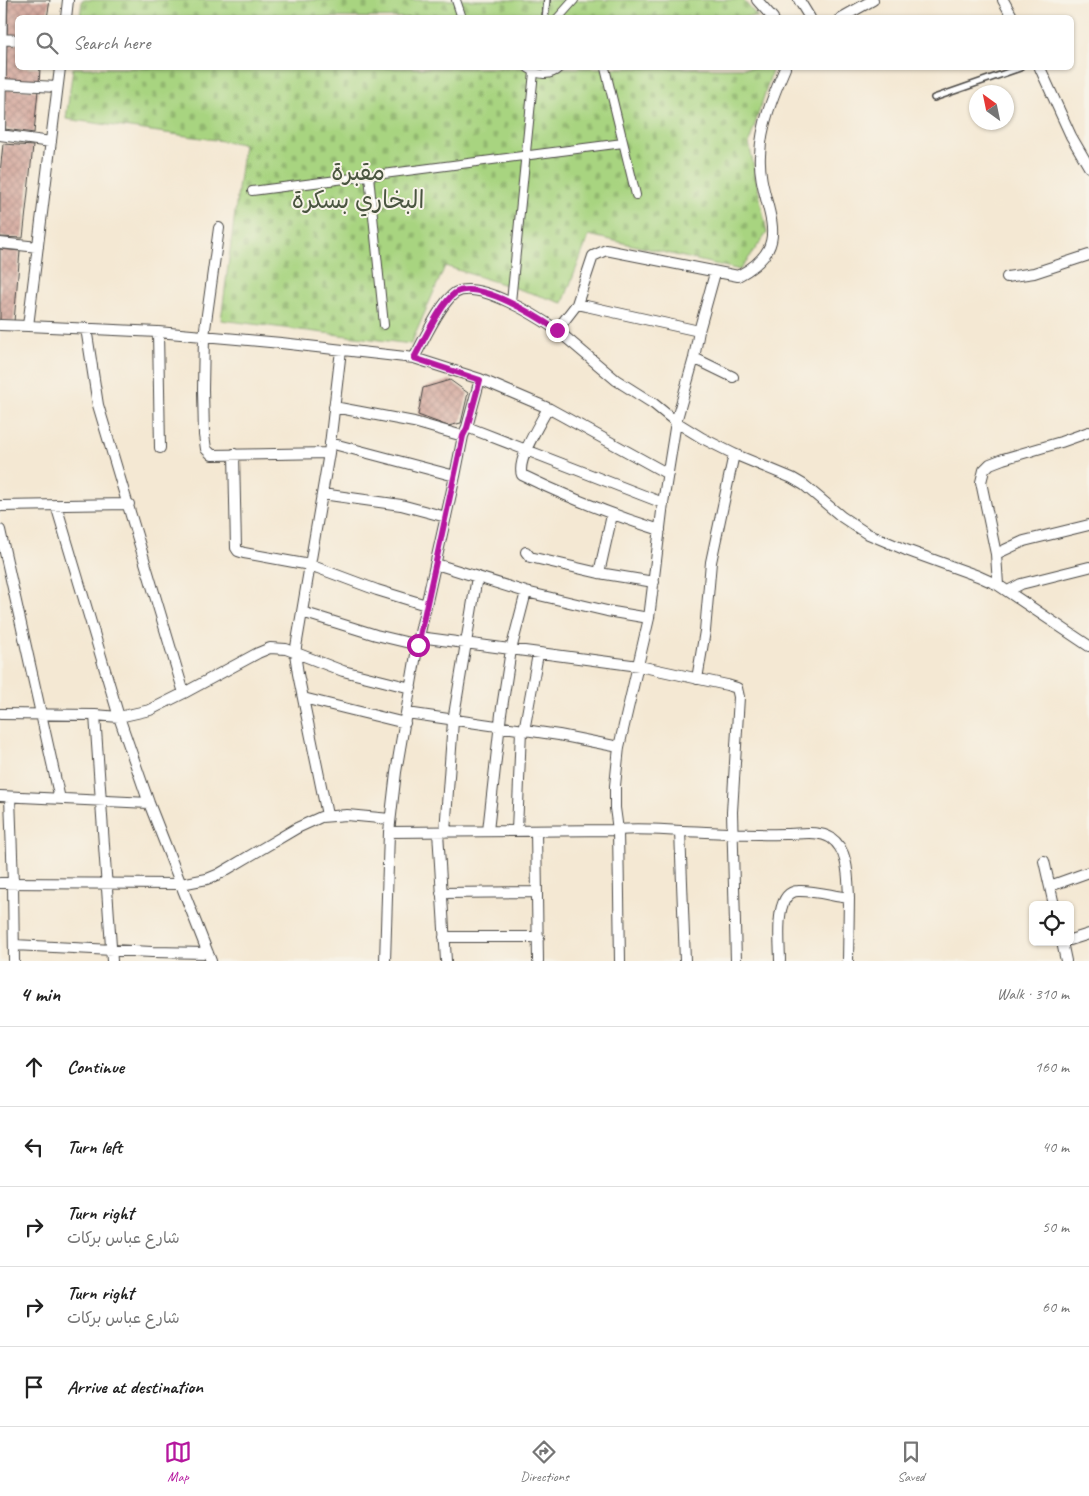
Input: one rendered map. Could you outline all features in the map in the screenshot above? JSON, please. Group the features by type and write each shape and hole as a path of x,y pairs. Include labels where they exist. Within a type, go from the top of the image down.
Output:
{"street":[{"path":"0,130 2,0"},
{"path":"66,15 68,0"},
{"path":"456,0 461,15"},
{"path":"561,15 574,0"},
{"path":"757,0 770,15"},
{"path":"799,0 808,15"},
{"path":"1003,0 1011,15"},
{"path":"846,15 870,1"},
{"path":"2,39 15,40"},
{"path":"28,326 60,70"},
{"path":"511,302 531,70 542,74 551,74 556,70"},
{"path":"605,70 636,195"},
{"path":"557,330 577,304 593,256 606,250 715,273 738,276 752,269 765,258 771,244 773,229 760,175 761,140 774,94 784,70"},
{"path":"1041,70 1071,136 1089,167"},
{"path":"1,84 57,86"},
{"path":"0,135 50,142"},
{"path":"252,191 623,143"},
{"path":"369,176 384,325"},
{"path":"219,228 204,336 203,389 206,449 212,454 234,454 330,448 455,476"},
{"path":"0,243 38,247"},
{"path":"1007,277 1034,273 1089,255"},
{"path":"620,961 618,830 615,786 619,747 639,666 648,618 676,422 715,273"},
{"path":"414,358 446,302 456,292 469,290 503,298 557,330 616,380 702,438 734,454 792,478 804,485 842,517 873,536 998,585 1089,646"},
{"path":"577,304 699,331"},
{"path":"0,325 158,332 414,358 480,380 548,408 668,474"},
{"path":"86,328 98,405 184,693"},
{"path":"158,332 160,448"},
{"path":"327,815 295,653 330,448 341,350"},
{"path":"694,358 734,377"},
{"path":"386,961 389,832 396,772 418,641 465,432 480,380"},
{"path":"334,407 465,432 526,450 663,504"},
{"path":"548,408 526,450 520,469 522,474 559,493 660,530"},
{"path":"998,585 996,554 981,482 984,470 990,464 1003,459 1089,432"},
{"path":"234,454 236,548 238,551 310,565 377,590 426,605"},
{"path":"697,680 711,562 734,454"},
{"path":"322,494 401,505 446,517"},
{"path":"0,506 129,504"},
{"path":"14,945 112,956 210,957 149,803 119,717 56,505"},
{"path":"599,573 612,514"},
{"path":"996,554 1024,541 1089,525"},
{"path":"0,530 60,799"},
{"path":"526,552 530,557 599,573 654,582"},
{"path":"436,564 526,592 607,611 648,618"},
{"path":"1008,591 1021,584 1089,567"},
{"path":"446,961 441,893 441,832 453,720 477,577"},
{"path":"488,832 499,727 511,650 526,592"},
{"path":"302,612 376,635 418,641 467,644 639,666 727,685 738,690 733,792 736,961"},
{"path":"0,714 119,717 150,710 270,648 286,649 343,671 411,688"},
{"path":"518,831 523,730 538,654"},
{"path":"303,698 406,718 453,720 595,741 619,747"},
{"path":"95,716 112,956"},
{"path":"14,961 13,884 5,796 149,803"},
{"path":"0,883 180,884 207,879 219,874 297,828 327,815 390,819"},
{"path":"389,832 618,830 648,828 733,834 818,834 832,839 844,856 848,879 848,961"},
{"path":"536,831 538,961"},
{"path":"680,831 685,961"},
{"path":"1044,861 1053,901"},
{"path":"1050,886 1089,872"},
{"path":"780,961 782,902 787,895 797,891 848,898"},
{"path":"441,893 536,892"},
{"path":"1074,939 1089,934"},
{"path":"444,937 539,936"},
{"path":"1064,946 1066,961"}],"lane":[{"path":"545,15 547,0"},
{"path":"934,98 1014,70"}],"green space":[{"path":"82,0 743,0 756,15 80,15"},
{"name":"مقبرة البخاري بسكرة","path":"73,70 772,70 749,143 767,233 740,270 589,235 563,303 445,266 411,344 221,320 244,144 66,119"}],"building":[{"path":"8,0 50,0 48,15 15,15 15,36 7,36"},
{"path":"7,43 15,43 15,70 40,70 39,83 4,80"},
{"path":"5,89 38,90 34,133 5,129"},
{"path":"3,144 33,146 23,238 0,237 0,173"},
{"path":"0,249 20,251 14,322 0,321"},
{"path":"450,380 468,393 461,423 448,426 418,415 423,388"}],"route":[{"path":"418,645 463,436 467,428 480,380 414,358 446,302 456,292 469,290 503,298 557,330"}]}
